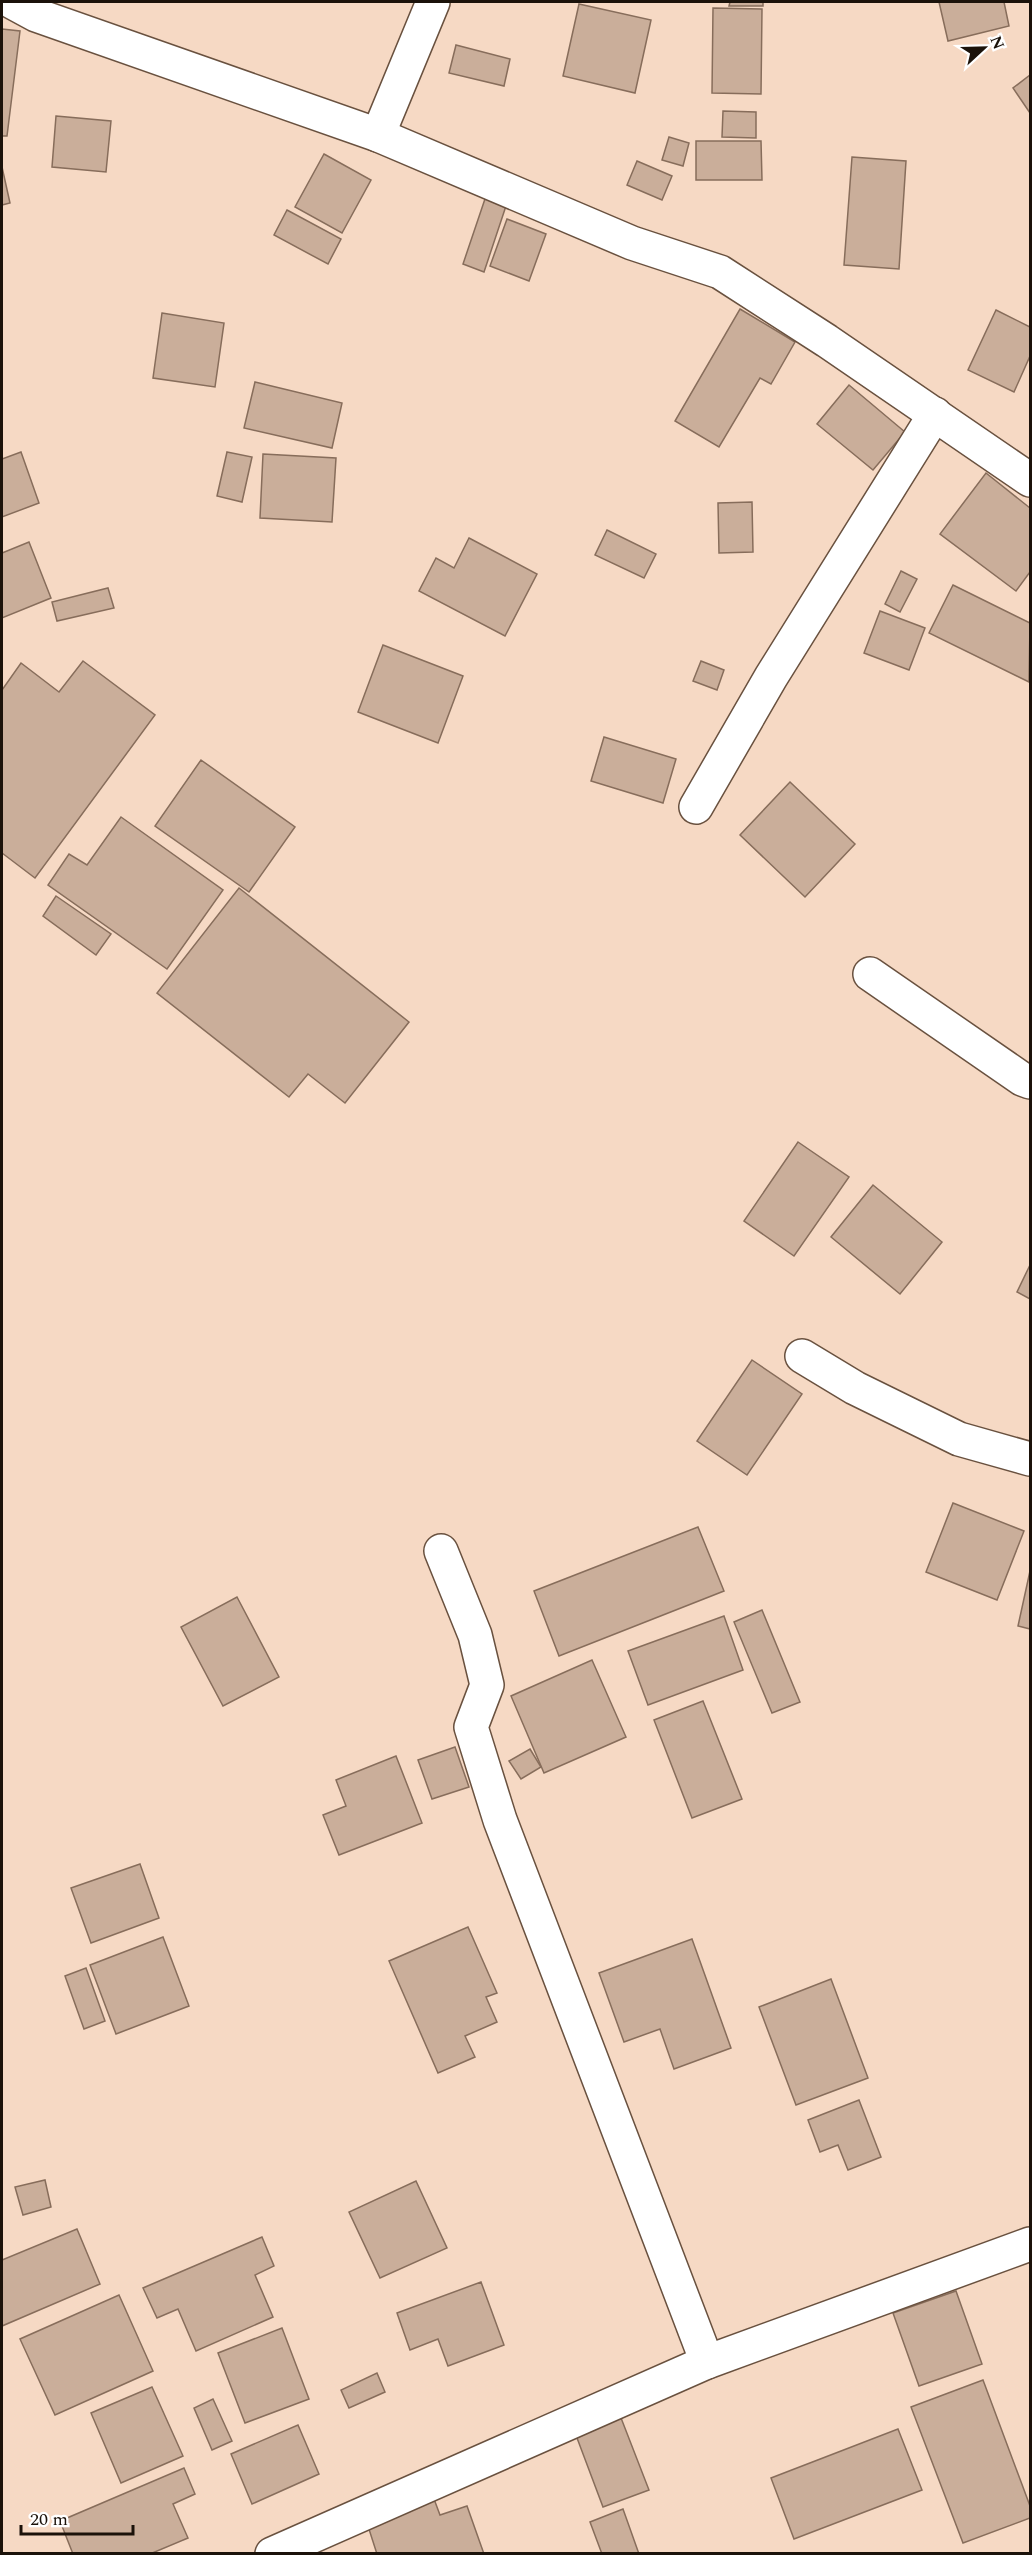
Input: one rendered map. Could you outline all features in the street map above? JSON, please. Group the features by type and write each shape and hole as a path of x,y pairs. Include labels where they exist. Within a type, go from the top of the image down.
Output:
{"street":[{"path":"12,2 36,15 378,135 632,243 720,272 1030,480"},
{"path":"378,135 433,2"},
{"path":"696,807 771,677 934,414"},
{"path":"870,974 1030,1082"},
{"path":"802,1356 855,1388 959,1439 1030,1459"},
{"path":"441,1551 475,1635 486,1685 471,1727 500,1820 707,2362"},
{"path":"272,2553 707,2362 1030,2244"}],"building":[{"path":"730,2 763,2 763,6 729,6"},
{"path":"939,2 1004,2 1009,26 948,41"},
{"path":"579,4 651,20 635,93 563,76"},
{"path":"713,8 762,9 761,94 712,93"},
{"path":"2,29 20,31 7,136 2,136"},
{"path":"456,45 510,59 504,86 449,73"},
{"path":"1030,75 1030,113 1013,88"},
{"path":"723,111 756,112 756,138 722,137"},
{"path":"56,116 111,121 106,172 52,167"},
{"path":"669,137 689,143 683,166 662,160"},
{"path":"696,141 761,141 762,180 696,180"},
{"path":"324,154 371,180 342,233 295,207"},
{"path":"852,157 906,161 899,269 844,265"},
{"path":"637,161 672,176 662,200 627,185"},
{"path":"2,167 10,203 2,205"},
{"path":"488,190 509,197 484,272 463,264"},
{"path":"287,210 341,239 328,264 274,235"},
{"path":"507,219 546,234 529,281 490,266"},
{"path":"740,309 795,342 771,384 760,378 719,447 675,421"},
{"path":"996,310 1030,327 1030,356 1014,392 968,370"},
{"path":"162,313 224,323 215,387 153,378"},
{"path":"255,382 342,403 332,448 244,428"},
{"path":"849,385 905,432 873,470 817,424"},
{"path":"21,452 39,503 2,517 2,459"},
{"path":"227,452 252,457 242,502 217,496"},
{"path":"263,454 336,458 332,522 260,518"},
{"path":"986,473 1030,508 1030,572 1016,591 940,534"},
{"path":"752,502 753,552 719,553 718,503"},
{"path":"607,530 656,554 644,578 595,555"},
{"path":"469,538 537,574 505,636 419,591 436,558 454,568"},
{"path":"29,542 51,598 2,618 2,553"},
{"path":"901,571 917,579 900,612 885,604"},
{"path":"953,585 1030,623 1029,682 929,633"},
{"path":"108,588 114,608 57,621 52,602"},
{"path":"880,611 925,628 909,670 864,653"},
{"path":"383,645 463,676 438,743 358,712"},
{"path":"83,661 155,715 35,878 2,853 2,690 21,663 59,692"},
{"path":"701,661 724,670 717,690 693,681"},
{"path":"604,737 676,759 663,803 591,781"},
{"path":"201,760 295,827 249,892 155,826"},
{"path":"790,782 855,844 805,897 740,835"},
{"path":"121,817 223,890 167,969 48,885 69,854 87,865"},
{"path":"239,888 409,1022 345,1103 308,1074 289,1097 157,993"},
{"path":"56,896 111,934 96,955 43,916"},
{"path":"798,1142 849,1177 794,1256 744,1221"},
{"path":"873,1185 942,1242 900,1294 831,1237"},
{"path":"1030,1265 1030,1299 1017,1292"},
{"path":"752,1360 802,1394 747,1475 697,1441"},
{"path":"953,1503 1024,1531 997,1600 926,1572"},
{"path":"698,1527 724,1591 559,1656 534,1591"},
{"path":"1030,1571 1030,1629 1018,1626"},
{"path":"237,1597 279,1677 223,1706 181,1627"},
{"path":"762,1610 800,1702 772,1713 734,1622"},
{"path":"724,1616 743,1670 648,1705 628,1651"},
{"path":"592,1660 626,1737 544,1773 511,1696"},
{"path":"703,1701 742,1799 692,1818 654,1720"},
{"path":"455,1747 469,1787 432,1799 418,1760"},
{"path":"530,1749 541,1767 521,1779 509,1761"},
{"path":"396,1756 422,1823 339,1855 323,1815 346,1806 336,1780"},
{"path":"140,1864 159,1918 91,1943 71,1888"},
{"path":"468,1927 497,1993 486,1997 497,2022 465,2036 475,2057 438,2073 389,1961"},
{"path":"163,1937 189,2006 116,2034 90,1965"},
{"path":"692,1939 731,2048 674,2069 660,2029 624,2042 599,1973"},
{"path":"86,1968 105,2021 84,2029 65,1976"},
{"path":"831,1979 868,2078 796,2105 759,2007"},
{"path":"859,2100 881,2157 848,2170 838,2145 820,2152 808,2120"},
{"path":"45,2180 51,2207 23,2215 15,2187"},
{"path":"416,2181 447,2248 380,2278 349,2212"},
{"path":"77,2229 100,2284 2,2326 2,2260"},
{"path":"262,2237 274,2266 255,2275 273,2317 196,2351 178,2309 157,2318 143,2288"},
{"path":"481,2282 504,2345 448,2366 438,2339 410,2350 397,2313"},
{"path":"956,2291 982,2364 919,2386 893,2313"},
{"path":"119,2295 153,2371 55,2415 20,2339"},
{"path":"282,2328 309,2399 245,2423 218,2353"},
{"path":"377,2373 385,2392 349,2408 341,2390"},
{"path":"983,2380 1030,2506 1030,2518 963,2543 911,2407"},
{"path":"152,2387 183,2456 121,2483 91,2413"},
{"path":"213,2399 232,2441 212,2450 194,2408"},
{"path":"616,2405 649,2490 603,2507 571,2422"},
{"path":"298,2425 319,2474 252,2504 231,2454"},
{"path":"898,2429 922,2490 794,2539 771,2478"},
{"path":"184,2468 195,2494 173,2504 188,2538 150,2554 73,2554 60,2521"},
{"path":"434,2499 440,2515 467,2506 484,2554 377,2554 367,2523"},
{"path":"623,2509 639,2554 602,2554 590,2522"}]}
